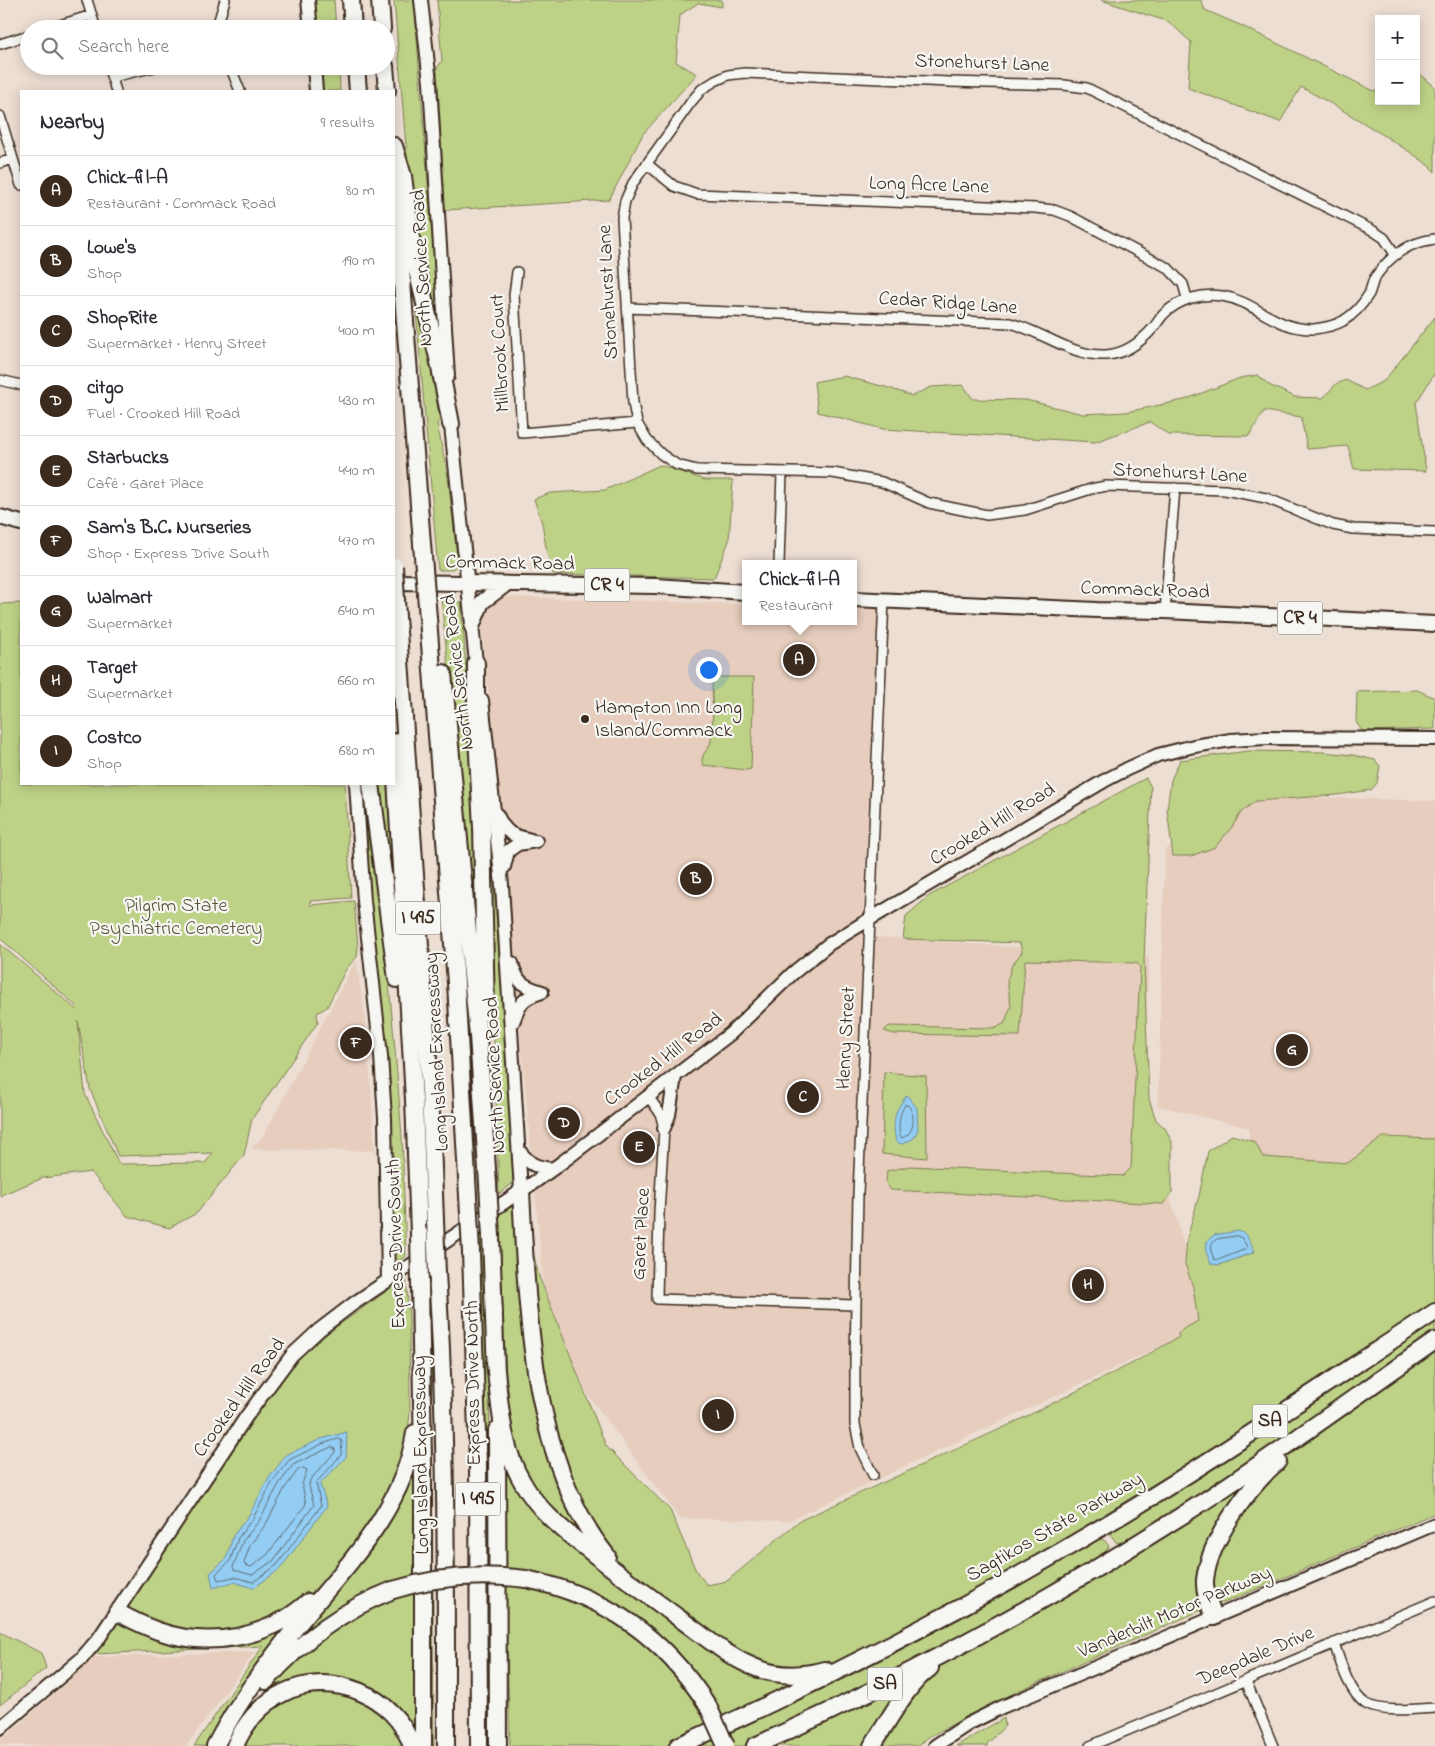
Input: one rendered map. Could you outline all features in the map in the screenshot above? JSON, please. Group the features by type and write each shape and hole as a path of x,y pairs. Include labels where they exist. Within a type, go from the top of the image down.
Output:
{"highway":[{"path":"350,0 352,20"},
{"path":"380,0 381,20"},
{"path":"386,75 387,90"},
{"path":"395,149 404,176 413,253 439,362 451,424"},
{"path":"395,191 414,450 470,941 483,1109"},
{"name":"Long Island Expressway","path":"395,583 428,1070 442,1358 445,1464 446,1746"},
{"name":"Long Island Expressway","path":"433,618 471,1252 478,1464 479,1746"},
{"path":"476,663 476,717 482,828 486,1038 483,1109"},
{"path":"395,760 414,1100"},
{"path":"371,785 393,948 402,1034 414,1100"},
{"name":"Express Drive South","path":"414,1100 422,1366 423,1746"},
{"name":"Express Drive North","path":"483,1109 491,1236 495,1362 498,1746"},
{"path":"521,1191 526,1283 532,1337 543,1404 556,1461 570,1497 587,1528 608,1558 632,1584"},
{"name":"Sagtikos State Parkway","path":"678,1746 865,1657 969,1603 1127,1512 1435,1312"},
{"name":"SA","path":"755,1746 875,1689 1012,1616 1082,1576 1188,1511 1262,1462 1435,1341"},
{"path":"495,1362 505,1438 512,1462 523,1484 537,1504 559,1526 632,1584 750,1666 782,1674 808,1674 865,1657"},
{"path":"216,1746 230,1717 261,1673 365,1542 388,1510 409,1462 417,1424 422,1366"},
{"path":"1214,1617 1206,1592 1207,1571 1219,1539 1241,1502 1258,1480 1278,1461 1329,1422 1367,1389"},
{"path":"117,1612 158,1631 180,1636 224,1639 247,1635 282,1620 304,1605 365,1542"},
{"path":"216,1746 255,1694 297,1650 344,1614 394,1590 430,1580 464,1576 499,1576 526,1579 556,1586 586,1597 633,1624 655,1641 691,1681 708,1706 726,1746"},
{"path":"872,1746 906,1693 920,1676 931,1667 972,1645 1012,1616"},
{"path":"235,1746 239,1736 252,1717 272,1700 289,1691 316,1684 348,1687 373,1698 393,1715 406,1732 412,1746"}],"main road":[{"path":"308,0 310,20"},
{"name":"North Service Road","path":"421,0 430,83 451,424 467,584 484,712 502,885 521,1191"},
{"path":"315,75 316,90"},
{"path":"0,518 20,523"},
{"name":"Commack Road","path":"395,582 656,586 742,592"},
{"path":"472,628 482,602 505,585"},
{"name":"Commack Road","path":"857,599 1435,624"},
{"name":"Crooked Hill Road","path":"0,1728 81,1659 99,1638 246,1416 292,1355 319,1330 353,1304 521,1191 675,1076 741,1025 806,962 843,935 1116,774 1158,755 1194,746 1241,738 1435,738"},
{"name":"Express Drive South","path":"356,785 364,901 382,1056 388,1280"},
{"path":"494,807 506,831 514,836 536,841 518,844 508,851 502,885"},
{"path":"506,936 518,980 526,986 542,992 529,996 522,1002 512,1026"},
{"path":"664,1128 669,1116 675,1076"},
{"path":"520,1152 533,1165 552,1169"},
{"name":"Vanderbilt Motor Parkway","path":"935,1746 973,1721 1002,1706 1435,1524"}],"street":[{"path":"87,0 93,20"},
{"path":"219,20 225,0"},
{"path":"76,20 92,15"},
{"path":"0,44 20,38"},
{"name":"Stonehurst Lane","path":"1395,254 1384,238 1372,230 1087,88 1064,85 948,82 760,73 728,75 702,89 691,102 633,183 625,201 622,218 633,403 637,423 647,440 661,454 677,465 697,470 833,473 882,482 929,503 987,515 1025,510 1106,486 1225,490 1266,498 1333,525 1353,528 1435,532"},
{"path":"116,90 112,77 121,75"},
{"path":"234,75 240,90"},
{"path":"0,116 20,182"},
{"path":"0,164 13,159"},
{"name":"Long Acre Lane","path":"647,164 674,186 697,194 1025,207 1054,210 1070,216 1168,268 1183,284 1187,298"},
{"path":"1187,298 1222,296 1238,300 1287,326 1303,329 1330,326 1343,320 1358,308 1368,294 1374,280 1395,254 1424,241 1435,239"},
{"name":"Millbrook Court","path":"517,272 514,295 522,433 637,423"},
{"name":"Cedar Ridge Lane","path":"627,308 1010,323 1026,327 1071,348 1089,354 1108,355 1128,349 1145,337 1166,312 1187,298"},
{"path":"0,380 20,385"},
{"path":"779,560 782,472"},
{"path":"1165,611 1175,488"},
{"name":"Henry Street","path":"873,1475 860,1448 855,1424 856,1305 858,1194 884,600"},
{"name":"Garet Place","path":"648,1096 660,1113 664,1128 656,1299 856,1305"},
{"name":"Deepdale Drive","path":"1090,1746 1435,1601"},
{"path":"1334,1643 1347,1679 1366,1704 1382,1709 1435,1708"},
{"path":"1246,1681 1273,1746"}],"shaded area":[{"path":"479,596 742,604 742,625 857,625 857,608 878,609 862,936 1149,957 1140,1195 1171,1199 1207,1325 788,1521 679,1518 589,1396 546,1309"},
{"path":"1241,795 1435,801 1435,1149 1367,1172 1248,1170 1249,1128 1158,1106 1165,850"},
{"path":"356,960 367,1030 375,1151 251,1149 264,1135"},
{"path":"255,1652 186,1746 0,1745 0,1741 70,1680 92,1657"}],"green space":[{"path":"314,0 334,0 335,20 315,20"},
{"path":"394,0 414,0 440,340 437,339 410,195"},
{"path":"437,0 722,0 722,7 698,3 680,15 676,62 697,74 643,134 609,200 445,210 437,68 442,61"},
{"path":"1101,0 1201,0 1205,10 1375,91 1375,105 1420,105 1420,74 1435,87 1435,172 1419,158 1388,138 1301,87 1280,122 1188,88 1191,42 1169,22"},
{"path":"320,75 339,75 340,90 321,90"},
{"path":"414,286 434,385 440,421 437,423 448,477 458,566 450,570 438,570"},
{"path":"1435,317 1435,373 1416,403 1426,471 1354,469 1348,446 1307,449 1301,417 1264,411 1249,436 1169,435 1150,422 1095,442 883,429 818,412 814,382 844,376 912,396 931,387 963,385 973,399 1026,400 1083,414 1126,412 1184,400 1240,378 1258,375 1269,385 1295,397 1323,398 1336,384 1346,380 1365,390 1384,381"},
{"path":"660,465 705,480 733,480 729,541 714,578 553,574 542,523 534,499 550,493 605,490"},
{"path":"456,597 457,602 461,602 472,738 476,923 473,912 441,598"},
{"name":"Pilgrim State Psychiatric Cemetery","path":"20,603 20,785 345,785 351,898 310,901 310,905 354,901 358,947 357,957 346,969 327,1007 317,1013 318,1022 252,1119 244,1155 197,1213 169,1228 127,1216 91,1172 43,1178 3,1194 0,1197 0,944 77,1010 76,1006 0,938 0,604","holes":["78,1021 90,1089 118,1156 213,1153 205,1163 119,1164 85,1094"]},
{"path":"715,677 754,677 751,769 703,765 703,755 711,741 713,719 712,681"},
{"path":"1417,690 1435,698 1435,729 1362,731 1356,722 1357,692"},
{"path":"1248,751 1323,752 1353,755 1375,760 1380,766 1377,783 1371,790 1337,795 1256,801 1242,811 1232,827 1215,847 1191,856 1173,856 1167,809 1171,780 1180,760"},
{"path":"1146,778 1151,787 1144,961 1149,1099 1156,1120 1165,1128 1172,1142 1172,1193 1163,1204 891,1190 886,1183 887,1171 910,1166 1123,1176 1131,1168 1140,967 1137,963 1025,960 1020,1036 894,1034 884,1031 889,1026 993,1028 1004,1024 1011,1006 1007,981 1012,965 1022,952 1020,943 903,939 906,916 929,896"},
{"path":"374,785 387,785 394,909"},
{"path":"362,793 365,793 385,939 402,1136 406,1256 399,1261 393,1257 360,812"},
{"path":"490,829 515,1176 513,1183 499,1194 487,830"},
{"path":"884,1072 926,1076 927,1158 882,1154"},
{"path":"1232,1135 1255,1142 1263,1157 1348,1163 1383,1137 1435,1139 1435,1304 1211,1449 1002,1577 837,1662 809,1670 784,1672 751,1661 629,1576 597,1538 567,1482 546,1405 527,1229 539,1276 606,1446 670,1510 696,1571 707,1585 727,1581 799,1521 1009,1425 1131,1364 1179,1337 1180,1331 1198,1321 1193,1287 1185,1264 1187,1238 1199,1196 1208,1151","holes":["1251,1244 1255,1252 1219,1265"]},
{"path":"514,1206 529,1356 588,1539 547,1509 514,1457 507,1397 509,1396 506,1377 499,1213"},
{"path":"483,1231 490,1428 491,1746 486,1746 484,1428 480,1232"},
{"path":"406,1277 409,1318 410,1412 406,1451 393,1490 366,1537 273,1646 206,1746 194,1746 263,1646 94,1654 133,1600 269,1396 295,1361 328,1333"},
{"path":"1435,1318 1435,1334 1192,1503 1120,1543 1116,1542 1111,1535 1114,1530"},
{"path":"429,1339 431,1343 434,1746 429,1746"},
{"path":"1435,1351 1435,1513 1224,1603 1212,1601 1212,1566 1225,1534 1268,1474 1323,1429"},
{"path":"505,1457 522,1494 686,1630 802,1680 738,1715 668,1746 510,1746 505,1583 578,1601 638,1634 686,1686 705,1718 694,1674 644,1623 588,1592 504,1571"},
{"path":"1270,1462 1200,1581 1202,1610 1018,1691 926,1738 918,1746 877,1746 931,1672 1068,1594 1182,1524"},
{"path":"413,1468 415,1475 415,1742 369,1692 278,1692 231,1746 224,1746 275,1680 279,1656"},
{"path":"1101,1539 1109,1546 1105,1553 996,1621 792,1725 746,1746 691,1746 1095,1540"},
{"path":"0,1632 41,1653 46,1668 0,1705"},
{"path":"920,1672 867,1746 770,1746"},
{"path":"333,1690 368,1702 387,1718 404,1746 241,1746 262,1713 298,1693"},
{"path":"1004,1718 1005,1726 987,1746 956,1746"}],"water":[{"path":"907,1095 917,1108 918,1130 913,1139 902,1144 896,1142 894,1122 899,1106"},
{"path":"1238,1231 1246,1234 1255,1252 1219,1265 1211,1264 1206,1252 1207,1241 1214,1235"},
{"path":"347,1432 346,1457 320,1484 327,1506 280,1569 254,1588 234,1582 213,1588 210,1573 226,1559 233,1536 249,1515 269,1478 286,1455 321,1439"}],"place":[{"name":"Chick-fil-A","path":"799,660"},
{"name":"Hampton Inn Long Island/Commack","path":"585,719"},
{"name":"Lowe's","path":"696,879"},
{"name":"Sam's B.C. Nurseries","path":"356,1043"},
{"name":"Walmart","path":"1292,1050"},
{"name":"ShopRite","path":"803,1097"},
{"name":"citgo","path":"564,1123"},
{"name":"Starbucks","path":"639,1147"},
{"name":"Target","path":"1088,1285"},
{"name":"Costco","path":"718,1415"}]}
